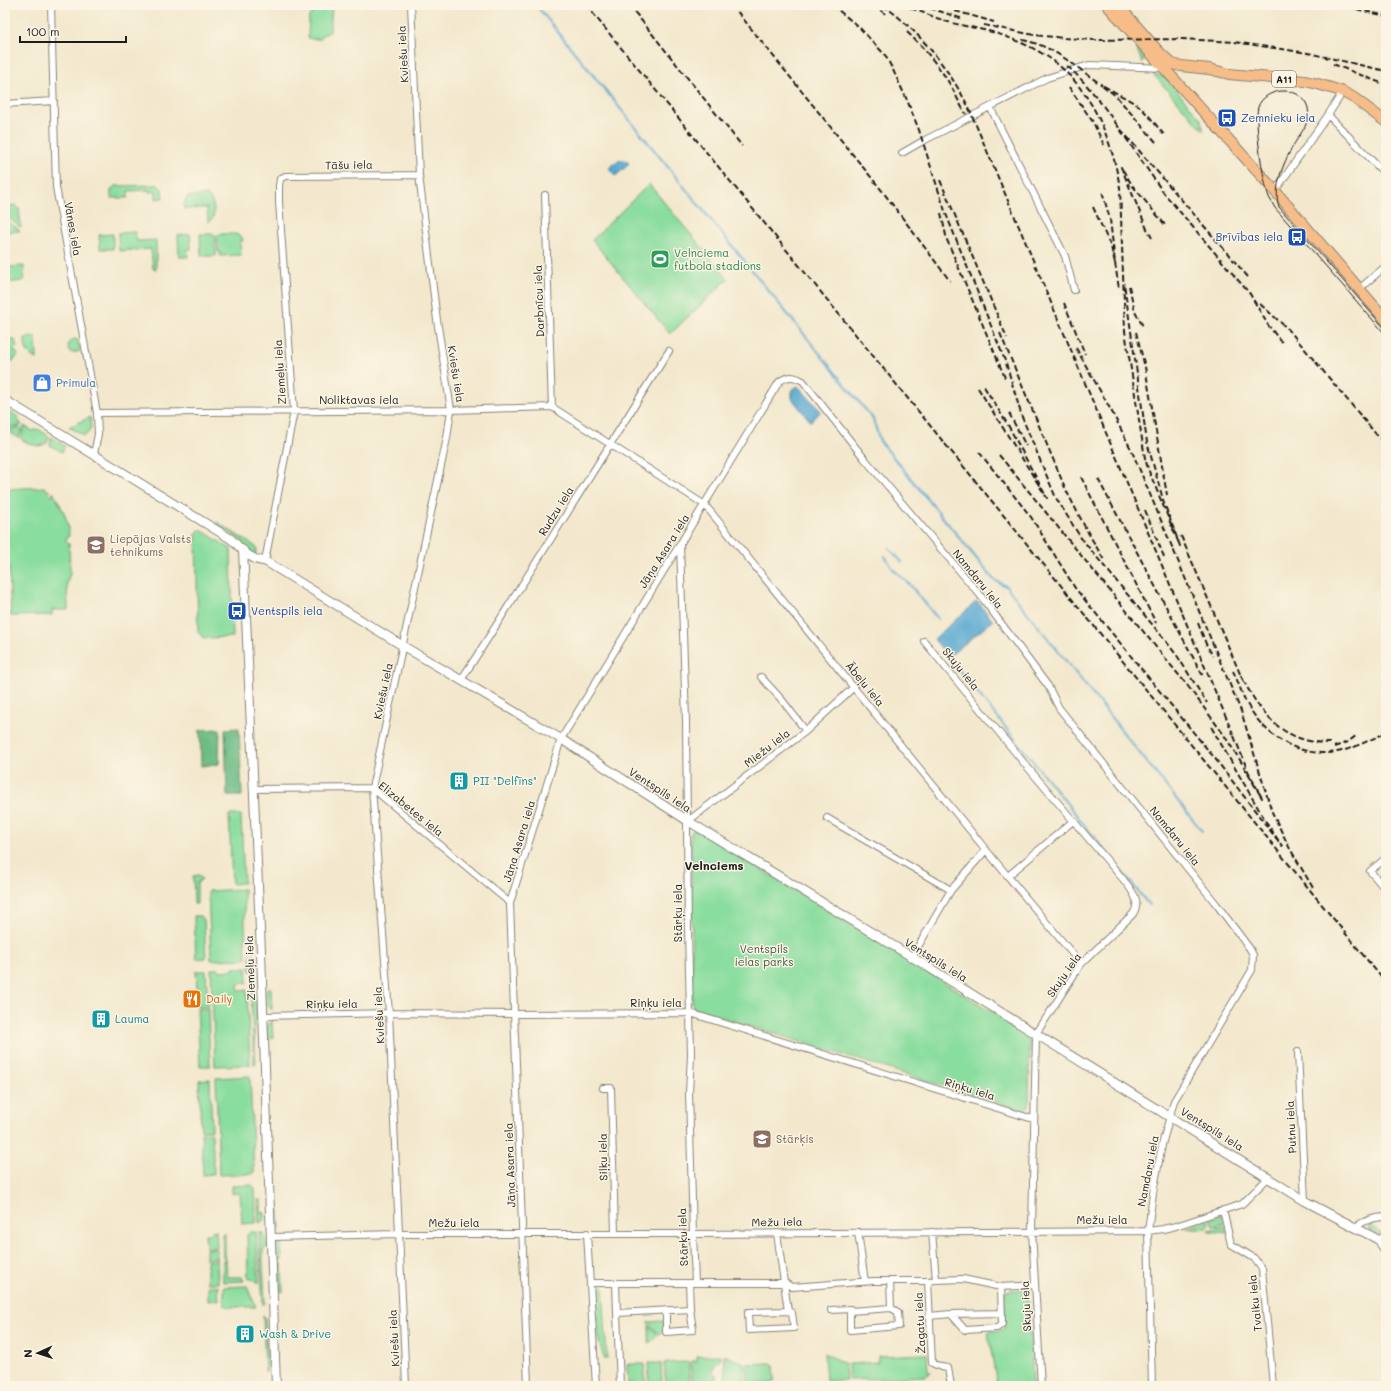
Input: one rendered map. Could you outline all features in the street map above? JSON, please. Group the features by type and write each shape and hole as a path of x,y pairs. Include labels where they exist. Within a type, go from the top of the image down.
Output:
{"highway":[{"path":"1107,5 1168,66 1386,320"},
{"path":"1118,5 1159,52 1168,66"},
{"name":"A11","path":"1168,66 1187,73 1218,75 1229,74 1305,81 1341,91 1362,102 1386,122"}],"street":[{"name":"Vānes iela","path":"51,5 56,187 97,413 98,434 94,454"},
{"name":"Kviešu iela","path":"406,1386 389,1013 372,788 447,438 451,410 437,320 419,175 411,5"},
{"path":"902,153 1047,78 1088,65 1168,66"},
{"path":"1275,191 1328,115 1339,98 1341,91"},
{"path":"5,104 54,101"},
{"path":"990,107 1065,256 1074,290"},
{"path":"1328,115 1386,175"},
{"name":"Tāšu iela","path":"280,179 285,176 419,175"},
{"name":"Ziemeļu iela","path":"265,561 294,411 279,202 280,179"},
{"name":"Darbnīcu iela","path":"545,195 552,407"},
{"path":"1359,289 1386,266"},
{"name":"Rudzu iela","path":"461,680 512,603 610,443 669,351"},
{"name":"Jāņa Asara iela","path":"528,1386 510,903 561,739 779,382 784,378 794,376"},
{"name":"Namdaru iela","path":"794,376 803,381 864,458 980,595 1048,686 1059,708 1212,899 1253,955 1252,970 1174,1101 1169,1116 1154,1187 1148,1231 1152,1386"},
{"name":"Ventspils iela","path":"5,400 231,539 251,558 265,561 403,646 561,739 688,821 912,957 1305,1200"},
{"path":"552,407 610,443"},
{"name":"Noliktavas iela","path":"97,413 451,410 552,407"},
{"name":"Ābeļu iela","path":"610,443 705,505 986,850 1081,964"},
{"name":"Stārķu iela","path":"666,1310 666,1332 693,1330 690,1309 693,1234 689,1093 690,1013 688,821 680,544"},
{"name":"Ziemeļu iela","path":"243,550 263,1016 276,1386"},
{"name":"Skuju iela","path":"924,641 1123,879 1136,897 1137,904 1133,914 1081,964 1036,1034 1033,1119 1032,1231 1040,1386"},
{"path":"761,677 778,695 806,731"},
{"name":"Miežu iela","path":"688,821 806,731 854,687"},
{"name":"Elizabetes iela","path":"253,789 372,788 510,903"},
{"path":"827,818 951,890"},
{"path":"1008,876 1073,821"},
{"path":"912,957 951,890 986,850"},
{"path":"1386,858 1370,871 1386,890"},
{"name":"Riņķu iela","path":"263,1016 389,1013 690,1013 1033,1119"},
{"name":"Putnu iela","path":"1298,1052 1305,1200"},
{"name":"Siļķu iela","path":"603,1088 611,1088 615,1234"},
{"name":"Mežu iela","path":"271,1237 399,1234 1148,1231 1169,1228 1242,1204 1269,1177"},
{"path":"1305,1200 1379,1240 1386,1252"},
{"name":"Tvaiku iela","path":"1224,1210 1231,1244 1254,1258 1262,1269 1273,1386"},
{"path":"1355,1227 1365,1220 1377,1217 1386,1217"},
{"path":"858,1232 866,1282"},
{"path":"932,1232 936,1280"},
{"path":"587,1233 596,1386"},
{"path":"777,1233 788,1311 792,1313 794,1328 749,1330 748,1312 788,1311"},
{"path":"1379,1240 1386,1234"},
{"name":"Žagatu iela","path":"951,1386 948,1368 932,1363 928,1280 963,1279 1001,1287 1035,1285"},
{"path":"590,1283 785,1283 792,1287 928,1280"},
{"path":"890,1281 891,1308"},
{"path":"616,1283 620,1386"},
{"path":"951,1314 965,1330 997,1328 1002,1324 1001,1287"},
{"path":"831,1310 850,1309 850,1311 891,1308 898,1312 899,1326 850,1330 850,1311"},
{"path":"617,1313 690,1309"},
{"path":"929,1316 1002,1313"}],"green space":[{"path":"332,5 330,32 322,35 321,39 308,38 309,16 313,13 313,8"},
{"path":"1134,41 1145,56 1142,63"},
{"path":"1152,73 1166,78 1201,119 1204,131"},
{"name":"Velnciema futbola stadions","path":"649,184 728,279 670,334 592,240"},
{"path":"158,185 162,189 163,198 156,199 156,192 149,192 149,190 128,191 128,198 111,198 111,190 115,186"},
{"path":"207,195 212,201 214,209 213,217 208,222 207,208 184,209 184,204 187,197"},
{"path":"16,205 19,208 21,228 5,215 5,206"},
{"path":"5,218 20,231 5,232"},
{"path":"135,232 137,241 156,240 156,269 153,269 151,249 119,251 118,233"},
{"path":"113,234 113,249 100,249 99,235"},
{"path":"190,234 191,249 187,250 188,257 179,257 178,235"},
{"path":"200,234 214,234 216,256 201,256"},
{"path":"219,234 236,234 242,237 243,241 240,241 241,255 220,256 220,252 218,252 217,236"},
{"path":"24,266 24,280 7,283 8,293 5,293 5,267"},
{"path":"36,337 37,359 28,353 25,342 25,338"},
{"path":"10,339 15,340 17,347 14,350 18,355 13,361 8,358 7,341"},
{"path":"71,340 78,340 80,351 72,353 69,351 68,345"},
{"path":"5,408 18,417 22,425 5,429"},
{"path":"90,417 91,429 85,436 69,427"},
{"path":"24,426 33,431 38,429 49,436 47,443 37,446 21,439"},
{"path":"20,427 22,429 19,438 7,431"},
{"path":"51,437 65,446 62,452 50,445"},
{"path":"45,487 50,491 49,494 52,497 53,492 62,508 67,523 69,536 66,538 66,541 69,544 70,567 70,574 67,582 68,610 52,610 52,615 11,616 9,565 5,565 5,489"},
{"path":"217,522 256,547 257,549 255,555 249,551 239,539 216,524"},
{"path":"199,530 231,549 233,637 203,638 198,632 196,534"},
{"path":"239,728 242,796 227,796 225,729"},
{"path":"220,729 219,764 201,766 200,730"},
{"path":"229,815 241,815 244,883 232,884"},
{"name":"Ventspils ielas parks","path":"693,830 697,830 1030,1035 1029,1106 1022,1110 694,1009 692,1004 691,833"},
{"path":"199,875 202,879 197,883 197,904 194,904 193,876"},
{"path":"244,889 246,959 211,960 208,891"},
{"path":"194,916 200,916 204,920 206,958 196,959"},
{"path":"255,954 253,971 250,971 250,955"},
{"path":"233,968 247,968 247,983 238,984 239,991 247,990 250,1065 215,1066 211,969 219,969 220,971 233,970"},
{"path":"196,971 206,971 208,1006 198,1007"},
{"path":"271,988 272,1010 267,1004 266,990"},
{"path":"251,992 254,992 258,1025 254,1026 256,1063 254,1065"},
{"path":"208,1008 210,1066 200,1066 197,1009"},
{"path":"272,1020 273,1038 267,1037 267,1027"},
{"path":"250,1076 254,1172 252,1174 219,1175 216,1078"},
{"path":"210,1079 212,1130 201,1130 199,1080"},
{"path":"201,1133 212,1133 214,1174 203,1175"},
{"path":"252,1185 255,1188 256,1223 242,1224 240,1193 232,1193 232,1186"},
{"path":"258,1200 261,1200 261,1212 265,1213 265,1220 259,1223"},
{"path":"276,1207 279,1207 280,1230 274,1221 274,1210"},
{"path":"1222,1215 1224,1224 1213,1226 1210,1219"},
{"path":"1208,1220 1210,1225 1207,1227 1198,1229 1186,1228"},
{"path":"1368,1224 1383,1233 1378,1234 1369,1230"},
{"path":"1225,1226 1227,1233 1209,1231 1209,1230"},
{"path":"216,1230 217,1247 206,1248 205,1234 212,1234 212,1231"},
{"path":"250,1232 256,1232 259,1283 248,1277 247,1235"},
{"path":"225,1233 225,1258 223,1258 222,1234"},
{"path":"259,1233 263,1233 266,1238 267,1247 263,1249 263,1259 260,1259"},
{"path":"281,1240 282,1260 278,1260 276,1259 276,1246"},
{"path":"206,1249 217,1249 217,1258 206,1259"},
{"path":"217,1260 218,1283 207,1283 207,1261"},
{"path":"223,1260 226,1260 227,1277 242,1277 244,1281 223,1282"},
{"path":"260,1260 263,1260 265,1303 263,1305"},
{"path":"282,1264 283,1292 280,1291 279,1265"},
{"path":"601,1285 603,1285 607,1359 604,1359 599,1341 596,1291"},
{"path":"208,1286 218,1286 219,1300 208,1301"},
{"path":"247,1286 256,1307 230,1307 224,1305 224,1287"},
{"path":"1028,1289 1033,1386 997,1386 988,1332 1004,1329 1005,1291"},
{"path":"263,1315 265,1317 268,1370 265,1372"},
{"path":"664,1321 664,1329 659,1334 648,1322"},
{"path":"649,1325 658,1335 650,1343 649,1343"},
{"path":"824,1353 845,1364 846,1380 826,1381"},
{"path":"927,1354 928,1372 932,1372 926,1376 849,1380 848,1364 878,1362 878,1356"},
{"path":"721,1355 721,1359 713,1368 713,1375 717,1375 717,1378 714,1379 714,1385 692,1386 692,1361 697,1361 697,1356"},
{"path":"724,1355 744,1363 745,1384 726,1385"},
{"path":"689,1362 689,1386 666,1386 664,1363"},
{"path":"648,1363 661,1363 662,1386 649,1386"},
{"path":"771,1363 774,1366 775,1380 773,1383 748,1384 747,1364"},
{"path":"627,1364 644,1364 646,1386 635,1386 634,1383 628,1384"}],"water":[{"path":"621,160 628,162 628,165 615,176 609,168"},
{"path":"798,386 821,411 811,422 792,399 792,389"},
{"path":"977,601 993,621 948,657 934,639"}],"waterway":[{"path":"536,5 873,419 880,441 994,580 1006,586 1202,831"},
{"path":"889,548 902,562"},
{"path":"885,556 893,569 910,585 938,619"},
{"path":"949,654 951,660 1149,905"}],"tram line":[{"path":"1386,330 1279,207 1277,192 1280,176 1289,153 1305,127 1308,111 1307,105 1297,94 1282,91 1267,95 1258,107 1257,125 1262,166 1269,197 1275,208 1386,335"}],"railway":[{"path":"586,5 1386,983"},
{"path":"629,5 742,146"},
{"path":"732,5 883,192 950,281"},
{"path":"832,5 859,27 885,55 907,100 919,130 946,214 1006,363 1022,417 1056,498 1081,538 1178,657 1207,703"},
{"path":"873,5 887,15"},
{"path":"883,5 921,38 932,51 951,77 968,106 1234,736"},
{"path":"902,5 945,21 999,34 1023,43 1038,51 1063,69 1076,83 1088,98 1097,115 1105,132 1111,151 1120,188 1125,331 1145,458 1148,469 1180,546 1164,503 1147,442 1124,283"},
{"path":"921,5 963,19"},
{"path":"1339,5 1386,16"},
{"path":"955,11 994,22"},
{"path":"984,25 1034,35 1064,38 1095,40 1183,39 1234,42 1308,53 1386,71"},
{"path":"907,32 936,64 951,86 966,114"},
{"path":"1022,40 1054,52 1102,85"},
{"path":"1333,64 1386,85"},
{"path":"1067,66 1100,101 1117,125"},
{"path":"1156,142 1116,96 1102,85 1138,105 1164,135"},
{"path":"1069,87 1093,122 1104,145"},
{"path":"1248,277 1117,125 1163,192 1250,294 1268,325 1283,344"},
{"path":"1152,238 1121,167 1132,185 1166,226"},
{"path":"940,180 1007,338"},
{"path":"1093,207 1111,247 1115,263 1110,219 1102,191"},
{"path":"941,213 947,240 1006,380"},
{"path":"1115,263 1119,289"},
{"path":"1129,286 1135,312 1144,328"},
{"path":"1064,303 1085,354"},
{"path":"1260,304 1288,329 1386,446"},
{"path":"1136,332 1145,367 1167,495"},
{"path":"1000,333 1066,490 1104,560"},
{"path":"1076,348 1131,449 1241,711 1272,812 1289,847 1313,888"},
{"path":"978,388 1047,498 1008,425 983,385"},
{"path":"1009,413 1026,446"},
{"path":"979,452 1031,517 1075,588 1217,761 1282,846 1265,820 1210,725"},
{"path":"999,455 1187,685 1222,732 1262,798 1248,771 1232,731"},
{"path":"1081,477 1156,623"},
{"path":"1098,479 1203,676"},
{"path":"1145,510 1164,557"},
{"path":"1181,536 1241,676"},
{"path":"1198,623 1206,644 1213,656"},
{"path":"1233,671 1246,702 1253,714 1272,734 1296,748 1309,752 1337,752 1356,746 1386,733"},
{"path":"1243,680 1241,676 1265,714 1286,732 1313,742 1330,743"},
{"path":"1334,747 1348,742 1357,735"}],"place":[{"name":"Zemnieku iela","path":"1227,118"},
{"name":"Brīvības iela","path":"1297,237"},
{"name":"Velnciema futbola stadions","path":"660,259"},
{"name":"Primula","path":"42,383"},
{"name":"Liepājas Valsts tehnikums","path":"96,545"},
{"name":"Ventspils iela","path":"237,611"},
{"name":"PII \"Delfīns\"","path":"459,781"},
{"name":"Daily","path":"192,999"},
{"name":"Lauma","path":"101,1019"},
{"name":"Stārķis","path":"762,1139"},
{"name":"Wash & Drive","path":"245,1334"}],"district":[{"name":"Velnciems","path":"714,866"}]}
